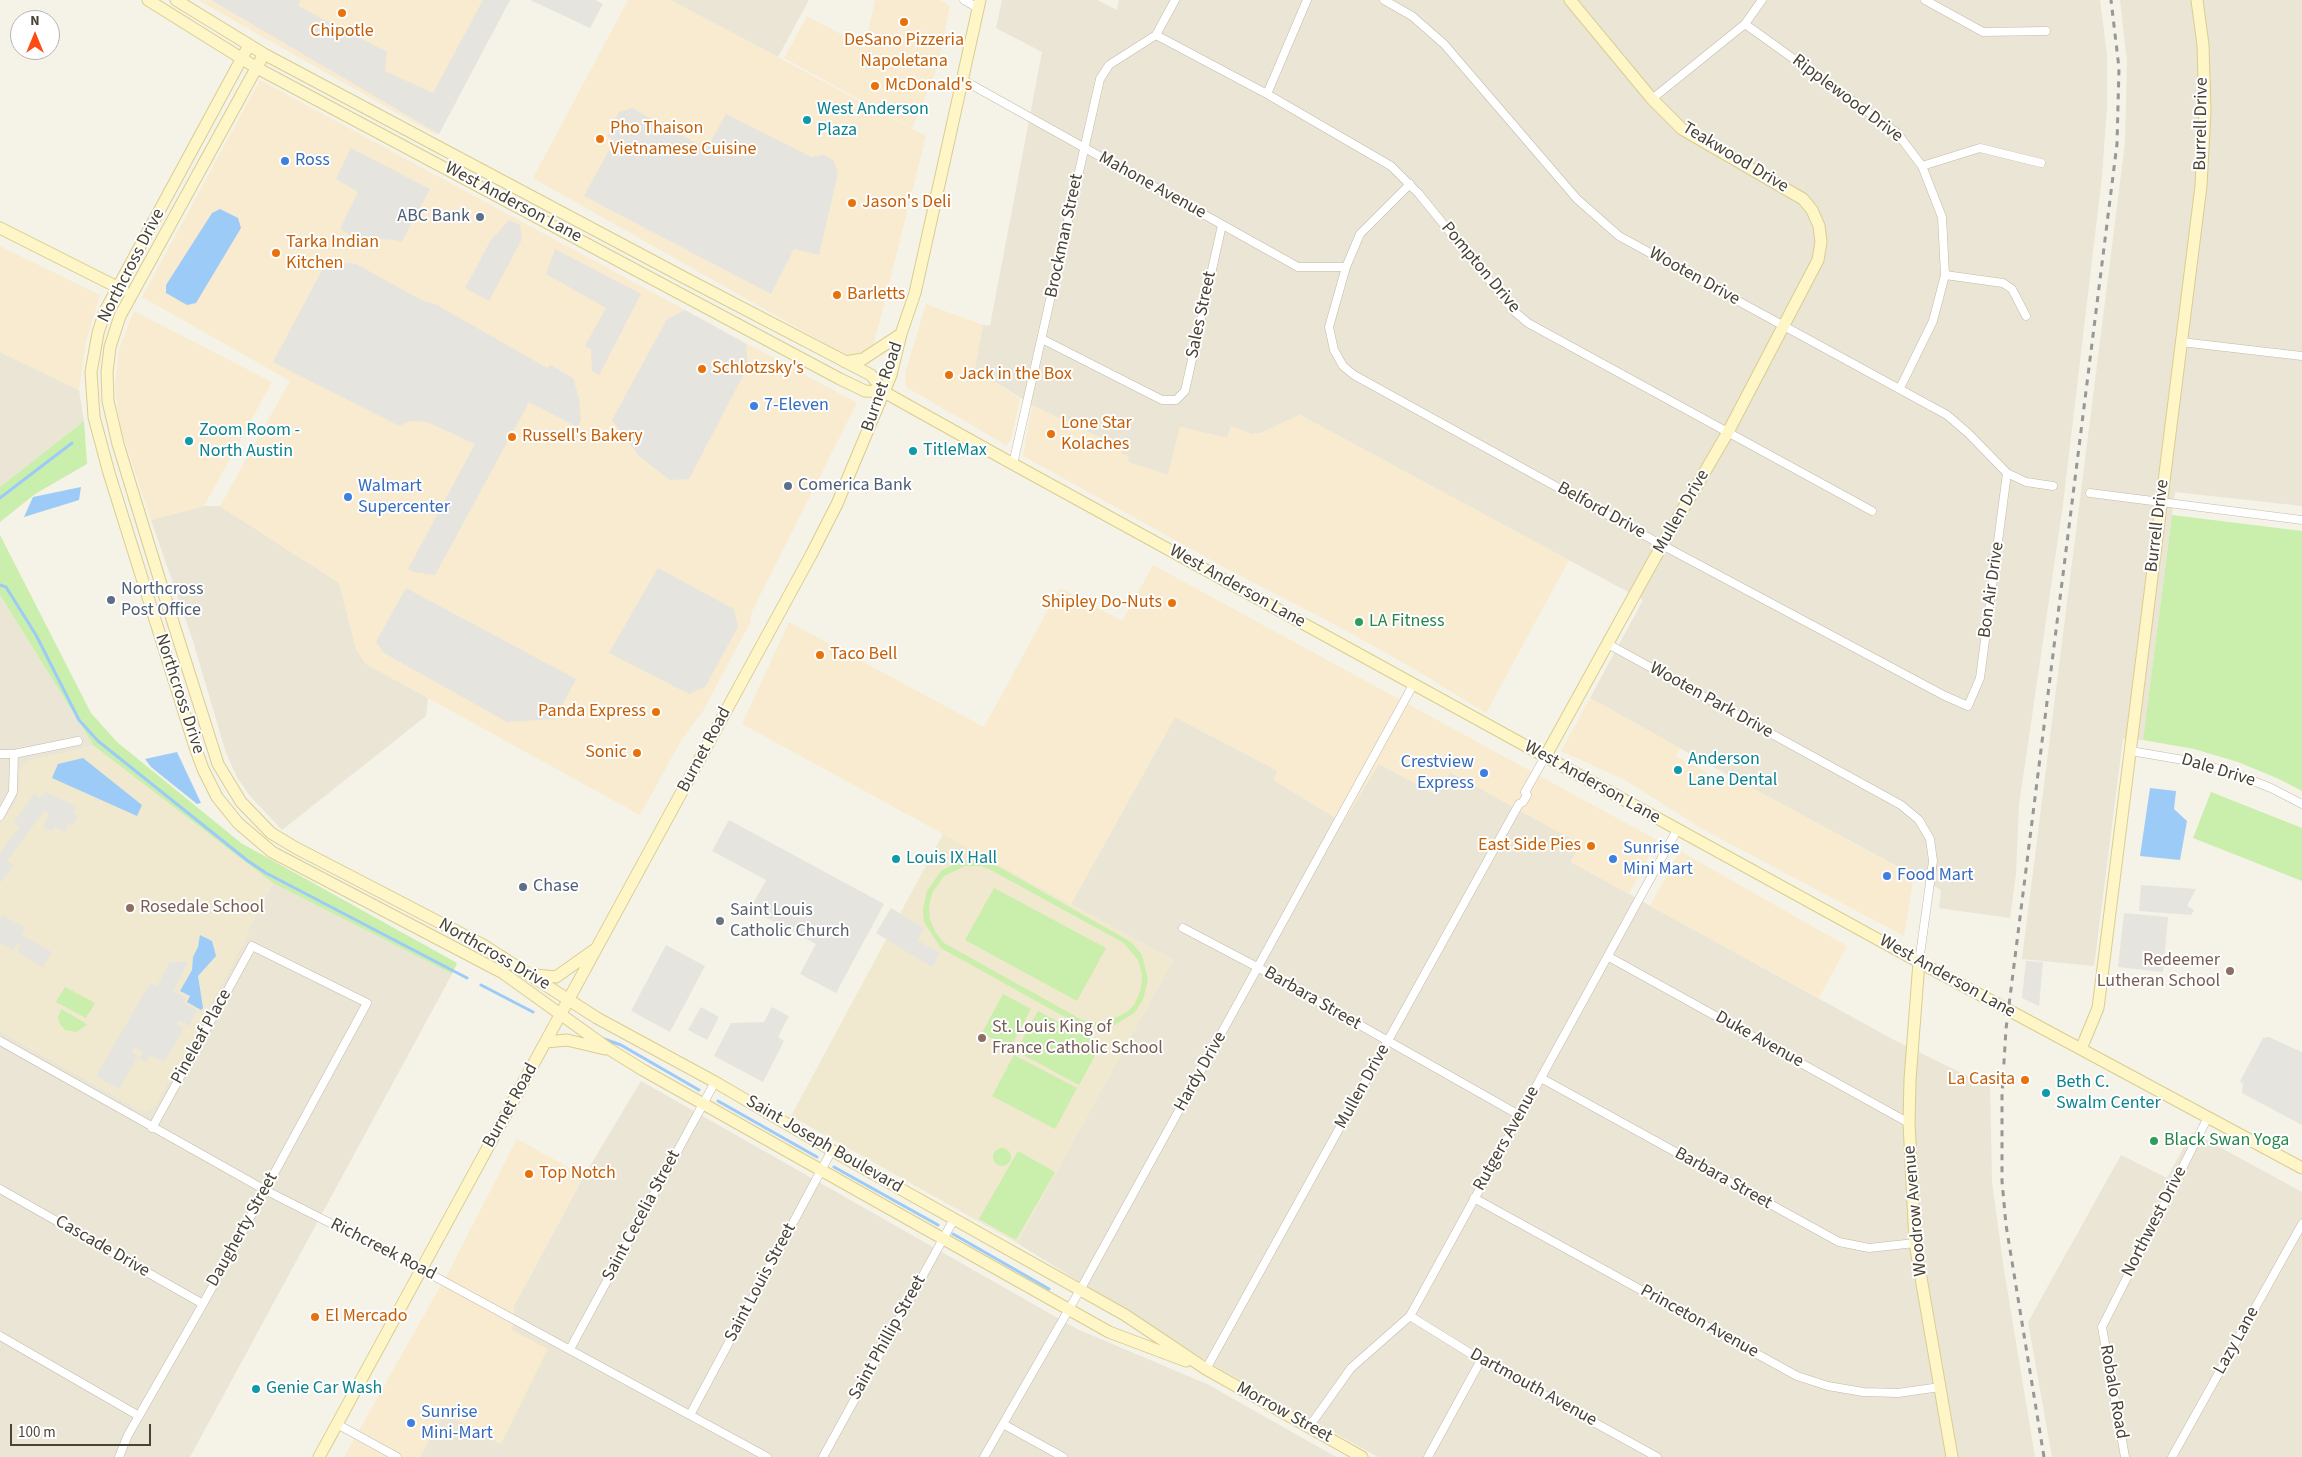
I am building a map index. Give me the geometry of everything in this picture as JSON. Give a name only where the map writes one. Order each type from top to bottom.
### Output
[{"type":"street","name":"West Anderson Lane","points":[[148,0],[257,68],[865,391],[884,392]]},
{"type":"street","name":"West Anderson Lane","points":[[176,0],[264,54],[871,375],[884,392],[1013,464],[1677,830],[2302,1168]]},
{"type":"street","points":[[964,0],[979,4]]},
{"type":"street","points":[[1156,35],[1175,0]]},
{"type":"street","points":[[1267,94],[1306,0]]},
{"type":"street","name":"Wooten Drive","points":[[1384,0],[1412,16],[1444,44],[1577,198],[1619,236],[1947,415],[1968,433],[2007,473],[2026,482],[2053,486]]},
{"type":"street","name":"Teakwood Drive","points":[[1572,0],[1652,100],[1682,129],[1803,200],[1812,210],[1819,226]]},
{"type":"street","points":[[1652,100],[1745,24],[1762,0]]},
{"type":"street","points":[[1924,0],[1983,32],[2046,31]]},
{"type":"street","name":"Burrell Drive","points":[[2081,1049],[2098,1008],[2202,177],[2203,55],[2197,0]]},
{"type":"street","name":"Burnet Road","points":[[319,1457],[812,555],[847,480],[884,392],[915,293],[979,4]]},
{"type":"street","name":"Ripplewood Drive","points":[[1745,24],[1897,133],[1922,166],[1942,217],[1945,275],[1933,321],[1900,388]]},
{"type":"street","name":"Pompton Drive","points":[[1156,35],[1267,94],[1391,166],[1410,184],[1515,312],[1528,324],[1872,511]]},
{"type":"street","name":"Brockman Street","points":[[1013,464],[1100,79],[1104,70],[1156,35]]},
{"type":"street","name":"Northcross Drive","points":[[249,45],[105,311],[98,333],[91,372],[94,418],[109,473],[173,677],[203,769],[217,797],[249,834],[272,852],[298,867],[504,973],[561,1014]]},
{"type":"street","name":"Northcross Drive","points":[[264,54],[131,295],[112,337],[107,372],[108,401],[125,467],[213,750],[230,786],[271,833],[296,848],[483,945],[569,999]]},
{"type":"street","name":"Mahone Avenue","points":[[963,80],[1298,267],[1346,266]]},
{"type":"street","points":[[344,114],[362,115],[404,138],[416,134]]},
{"type":"street","points":[[1922,166],[1980,148],[2041,163]]},
{"type":"street","points":[[464,178],[471,164]]},
{"type":"street","points":[[178,178],[193,184]]},
{"type":"street","points":[[1346,266],[1360,234],[1410,184]]},
{"type":"street","name":"Sales Street","points":[[1042,339],[1162,400],[1176,400],[1185,391],[1222,226]]},
{"type":"street","name":"Mullen Drive","points":[[1206,1369],[1518,804],[1523,802],[1527,795],[1525,792],[1544,757],[1662,545],[1728,432],[1785,326],[1818,260],[1821,242],[1819,226]]},
{"type":"street","points":[[0,228],[131,295]]},
{"type":"street","name":"Belford Drive","points":[[1346,266],[1329,327],[1334,350],[1343,366],[1354,375],[1662,545],[1945,696],[1968,706]]},
{"type":"street","points":[[662,283],[675,273]]},
{"type":"street","points":[[674,289],[675,273]]},
{"type":"street","points":[[1945,275],[2003,283],[2012,289],[2026,316]]},
{"type":"street","points":[[845,362],[863,359],[901,334]]},
{"type":"street","points":[[2181,342],[2302,356]]},
{"type":"street","points":[[109,473],[125,467]]},
{"type":"street","name":"Bon Air Drive","points":[[1968,706],[1980,678],[2007,473]]},
{"type":"street","points":[[2090,493],[2302,520]]},
{"type":"street","name":"Wooten Park Drive","points":[[1608,644],[1901,805],[1919,820],[1930,839],[1933,861],[1919,962]]},
{"type":"street","points":[[173,677],[188,672]]},
{"type":"street","name":"Hardy Drive","points":[[984,1457],[1259,968],[1413,685]]},
{"type":"street","points":[[0,754],[14,754],[78,740]]},
{"type":"street","name":"Dale Drive","points":[[2131,750],[2195,762],[2232,773],[2271,788],[2302,804]]},
{"type":"street","points":[[0,816],[13,792],[14,754]]},
{"type":"street","name":"Rutgers Avenue","points":[[1309,1426],[1352,1368],[1410,1316],[1677,830]]},
{"type":"street","points":[[296,848],[298,867]]},
{"type":"street","points":[[393,916],[401,902]]},
{"type":"street","name":"Barbara Street","points":[[1183,928],[1259,968],[1520,1115]]},
{"type":"street","name":"Daugherty Street","points":[[119,1457],[139,1416],[203,1304],[367,1003],[252,946]]},
{"type":"street","name":"Pineleaf Place","points":[[152,1128],[252,946]]},
{"type":"street","points":[[530,974],[556,976],[599,946]]},
{"type":"street","name":"Duke Avenue","points":[[1608,957],[1909,1123]]},
{"type":"street","name":"Woodrow Avenue","points":[[1919,962],[1912,1036],[1909,1123],[1915,1243],[1952,1457]]},
{"type":"street","name":"Saint Joseph Boulevard","points":[[569,999],[597,1018],[715,1082],[1079,1291]]},
{"type":"street","name":"Saint Joseph Boulevard","points":[[561,1014],[609,1049],[703,1104],[1068,1310]]},
{"type":"street","points":[[546,1042],[567,1040],[609,1049]]},
{"type":"street","name":"Richcreek Road","points":[[0,1041],[265,1190],[421,1269],[767,1457]]},
{"type":"street","name":"Barbara Street","points":[[1541,1078],[1839,1242],[1869,1248],[1915,1243]]},
{"type":"street","name":"Saint Cecelia Street","points":[[570,1350],[715,1082]]},
{"type":"street","name":"Northwest Drive","points":[[2102,1327],[2208,1117]]},
{"type":"street","name":"Saint Louis Street","points":[[690,1415],[832,1150]]},
{"type":"street","name":"Cascade Drive","points":[[0,1189],[203,1304]]},
{"type":"street","name":"Princeton Avenue","points":[[1474,1198],[1797,1376],[1828,1386],[1863,1392],[1898,1393],[1940,1387]]},
{"type":"street","name":"Saint Phillip Street","points":[[823,1457],[954,1219]]},
{"type":"street","name":"Lazy Lane","points":[[2172,1457],[2302,1224]]},
{"type":"street","name":"Morrow Street","points":[[1079,1291],[1125,1316],[1206,1369],[1362,1457]]},
{"type":"street","name":"Morrow Street","points":[[1068,1310],[1109,1332],[1206,1369]]},
{"type":"street","name":"Dartmouth Avenue","points":[[1410,1316],[1481,1360],[1657,1457]]},
{"type":"street","name":"Robalo Road","points":[[2102,1327],[2125,1457]]},
{"type":"street","points":[[0,1336],[139,1416]]},
{"type":"street","points":[[1428,1457],[1481,1360]]},
{"type":"street","points":[[337,1424],[397,1457]]},
{"type":"street","points":[[1003,1424],[1063,1457]]},
{"type":"shaded area","points":[[198,0],[510,0],[439,134],[434,134]]},
{"type":"shaded area","points":[[211,0],[301,0],[298,6],[387,52],[385,71],[433,93],[483,0],[510,0],[439,134]]},
{"type":"shaded area","points":[[530,0],[595,0],[603,4],[590,28]]},
{"type":"shaded area","name":"West Anderson Plaza","points":[[628,0],[670,0],[926,136],[873,348],[849,357],[533,178]]},
{"type":"shaded area","points":[[670,0],[809,0],[778,57]]},
{"type":"shaded area","points":[[875,0],[940,0],[950,6],[937,69],[912,128],[784,58],[807,16],[865,47]]},
{"type":"shaded area","points":[[1002,0],[1097,0],[1117,10],[1119,0],[2100,0],[2107,55],[2107,108],[2102,176],[2063,504],[2019,805],[2016,874],[2010,918],[1939,908],[1941,890],[1590,698],[1643,600],[1300,415],[1261,433],[1252,434],[1231,426],[1227,438],[1180,427],[1168,475],[1127,462],[1121,453],[1122,448],[1032,405],[974,369],[983,325],[990,326],[1042,52],[996,28]]},
{"type":"shaded area","points":[[2120,0],[2302,0],[2302,506],[2175,492],[2143,740],[2123,739],[2094,966],[2022,959],[2125,143],[2127,61]]},
{"type":"shaded area","points":[[260,80],[857,403],[752,611],[750,623],[703,711],[682,739],[640,815],[366,664],[356,649],[339,583],[220,506],[290,381],[142,297]]},
{"type":"shaded area","points":[[632,108],[707,149],[726,114],[811,157],[824,155],[834,161],[838,173],[819,255],[794,249],[771,294],[584,196],[614,141],[607,136],[619,112]]},
{"type":"shaded area","points":[[351,148],[430,189],[401,243],[395,240],[353,237],[340,229],[358,192],[336,179]]},
{"type":"shaded area","points":[[509,220],[520,225],[522,239],[489,301],[465,288],[491,240]]},
{"type":"shaded area","points":[[0,246],[100,295],[86,342],[79,390],[0,352]]},
{"type":"shaded area","points":[[555,249],[641,294],[599,375],[592,371],[591,349],[585,346],[606,308],[546,274]]},
{"type":"shaded area","points":[[327,261],[356,264],[423,301],[435,304],[547,368],[550,365],[573,378],[579,398],[581,420],[577,427],[529,402],[435,575],[413,572],[408,569],[475,444],[427,422],[410,421],[399,426],[273,362]]},
{"type":"shaded area","points":[[926,304],[983,325],[975,369],[1020,399],[1011,440],[1006,445],[906,387],[905,373]]},
{"type":"shaded area","points":[[685,310],[746,344],[748,366],[689,479],[670,480],[640,457],[612,420],[667,319]]},
{"type":"shaded area","points":[[134,311],[272,382],[204,506],[151,520],[120,427],[115,387],[119,349]]},
{"type":"shaded area","points":[[0,352],[79,390],[84,421],[0,487]]},
{"type":"shaded area","points":[[1032,405],[1122,448],[1121,453],[1129,456],[1128,462],[1168,475],[1180,427],[1227,438],[1231,426],[1252,434],[1261,433],[1300,415],[1569,560],[1486,713],[1411,667],[1334,624],[1231,571],[1023,456]]},
{"type":"shaded area","points":[[204,506],[220,506],[339,583],[356,649],[366,664],[428,698],[426,716],[282,830],[250,796],[238,779],[226,753],[192,638],[151,520]]},
{"type":"shaded area","points":[[1153,565],[1657,840],[1629,894],[1571,862],[1580,844],[1450,772],[1437,795],[1379,764],[1343,823],[1273,780],[1278,771],[1175,717],[1071,904],[742,724],[789,622],[984,727],[1060,588],[1122,621]]},
{"type":"shaded area","points":[[658,568],[734,609],[738,627],[705,687],[689,694],[609,653]]},
{"type":"shaded area","points":[[406,588],[576,679],[555,719],[507,722],[384,653],[376,642]]},
{"type":"shaded area","points":[[0,595],[94,746],[29,761],[20,772],[20,787],[17,801],[0,825]]},
{"type":"shaded area","points":[[1590,698],[1680,748],[1676,756],[1727,783],[1730,776],[1914,876],[1904,936],[1704,830],[1625,780],[1561,751]]},
{"type":"shaded area","points":[[1175,717],[1278,771],[1273,780],[1379,764],[1437,795],[1450,772],[1581,844],[1571,862],[1894,1040],[1990,1087],[1992,1182],[2004,1270],[2035,1457],[1378,1457],[1217,1367],[1017,1243],[1173,960],[1071,904]]},
{"type":"shaded area","name":"Rosedale School","points":[[94,746],[273,883],[246,932],[249,934],[156,1106],[147,1111],[140,1110],[0,1031],[0,825],[17,801],[21,765],[29,761]]},
{"type":"shaded area","points":[[46,792],[76,806],[73,813],[78,816],[74,824],[69,823],[65,832],[54,827],[52,831],[43,827],[49,814],[44,811],[7,861],[13,866],[0,883],[0,852],[20,827],[14,822],[34,794],[40,798]]},
{"type":"shaded area","points":[[729,820],[884,904],[836,993],[800,974],[816,944],[750,909],[766,880],[712,851]]},
{"type":"shaded area","name":"St. Louis King of France Catholic School","points":[[943,834],[1173,960],[1017,1243],[791,1116]]},
{"type":"shaded area","points":[[1680,851],[1847,946],[1819,998],[1650,906]]},
{"type":"shaded area","points":[[273,883],[452,974],[190,1457],[0,1457],[0,1031],[140,1110],[248,934],[246,933]]},
{"type":"shaded area","points":[[2141,885],[2196,889],[2187,906],[2194,910],[2191,915],[2139,911]]},
{"type":"shaded area","points":[[891,908],[924,928],[917,940],[940,953],[932,967],[876,933]]},
{"type":"shaded area","points":[[2124,913],[2168,917],[2163,972],[2118,967]]},
{"type":"shaded area","points":[[3,915],[25,928],[22,935],[52,952],[43,967],[17,952],[21,945],[17,944],[13,950],[0,943],[0,920]]},
{"type":"shaded area","points":[[666,945],[705,966],[670,1032],[631,1011]]},
{"type":"shaded area","points":[[2026,961],[2043,962],[2039,1006],[2022,998]]},
{"type":"shaded area","points":[[170,962],[188,962],[173,991],[186,998],[184,1003],[197,1010],[189,1026],[179,1020],[177,1024],[184,1028],[165,1061],[150,1056],[146,1062],[139,1058],[143,1052],[134,1047],[132,1052],[138,1056],[119,1089],[96,1076],[150,983],[157,986]]},
{"type":"shaded area","points":[[701,1007],[719,1017],[707,1040],[688,1030]]},
{"type":"shaded area","points":[[772,1007],[789,1016],[778,1037],[784,1041],[763,1082],[714,1056],[731,1023],[764,1022]]},
{"type":"shaded area","points":[[2269,1037],[2302,1052],[2302,1125],[2242,1093],[2243,1084],[2240,1081],[2263,1038]]},
{"type":"shaded area","points":[[641,1081],[1077,1329],[1209,1385],[1336,1457],[420,1457],[444,1413],[501,1443],[514,1306],[584,1176]]},
{"type":"shaded area","points":[[2192,1132],[2302,1192],[2302,1457],[2052,1457],[2028,1322],[2121,1155],[2167,1178]]},
{"type":"shaded area","points":[[517,1139],[584,1176],[514,1306],[512,1330],[548,1349],[501,1444],[444,1413],[420,1457],[344,1457],[449,1271]]},
{"type":"green space","points":[[84,421],[87,464],[35,494],[0,522],[0,487]]},
{"type":"green space","points":[[2172,515],[2302,531],[2302,791],[2238,762],[2194,749],[2143,740]]},
{"type":"green space","points":[[0,535],[91,713],[117,742],[241,843],[457,963],[452,974],[273,883],[94,746],[0,595]]},
{"type":"green space","points":[[2211,792],[2302,828],[2302,881],[2193,838]]},
{"type":"green space","points":[[971,860],[985,861],[999,867],[1131,942],[1142,955],[1148,979],[1143,1000],[1134,1013],[1113,1026],[1098,1028],[1081,1026],[941,948],[924,922],[923,909],[927,891],[941,871],[956,863]],"holes":[[[965,866],[981,866],[1124,943],[1138,960],[1142,974],[1141,989],[1134,1005],[1127,1012],[1109,1021],[1102,1023],[1082,1020],[944,943],[936,933],[930,920],[929,907],[932,893],[944,876]]]},
{"type":"green space","points":[[994,888],[1106,948],[1077,1001],[965,940]]},
{"type":"green space","points":[[65,987],[95,1003],[86,1018],[56,1002]]},
{"type":"green space","points":[[1003,994],[1031,1009],[1010,1048],[982,1033]]},
{"type":"green space","points":[[61,1009],[87,1024],[76,1032],[65,1030],[58,1018]]},
{"type":"green space","points":[[1038,1011],[1101,1044],[1079,1085],[1016,1051]]},
{"type":"green space","points":[[1014,1055],[1077,1088],[1055,1129],[992,1096]]},
{"type":"green space","points":[[1002,1148],[1010,1153],[1011,1157],[1006,1165],[1002,1166],[994,1161],[993,1157],[998,1149]]},
{"type":"green space","points":[[1018,1151],[1055,1172],[1016,1240],[979,1219]]},
{"type":"water","points":[[220,209],[238,218],[241,228],[196,303],[187,305],[166,293],[166,285],[212,213]]},
{"type":"water","points":[[81,487],[79,500],[24,517],[33,497]]},
{"type":"water","points":[[177,752],[201,803],[197,804],[151,767],[145,759]]},
{"type":"water","points":[[83,758],[142,805],[137,816],[52,778],[58,764]]},
{"type":"water","points":[[2150,788],[2176,791],[2174,809],[2187,821],[2180,860],[2140,856]]},
{"type":"water","points":[[200,935],[212,941],[216,956],[198,976],[203,1008],[201,1010],[187,1002],[190,996],[180,991],[192,970],[193,957],[198,947]]},
{"type":"waterway","points":[[0,498],[72,443]]},
{"type":"waterway","points":[[0,585],[6,587],[36,635],[79,720],[98,741],[248,861],[266,873],[467,978]]},
{"type":"waterway","points":[[481,985],[533,1012]]},
{"type":"waterway","points":[[601,1038],[621,1045],[699,1090]]},
{"type":"waterway","points":[[718,1101],[817,1157]]},
{"type":"waterway","points":[[834,1167],[938,1225]]},
{"type":"waterway","points":[[953,1234],[1049,1289]]},
{"type":"railway","points":[[2044,1457],[2006,1225],[2002,1181],[2002,1095],[2006,1029],[2117,144],[2119,68],[2111,0]]},
{"type":"place","name":"Chipotle","points":[[342,13]]},
{"type":"place","name":"DeSano Pizzeria Napoletana","points":[[904,22]]},
{"type":"place","name":"McDonald's","points":[[875,86]]},
{"type":"place","name":"West Anderson Plaza","points":[[807,120]]},
{"type":"place","name":"Pho Thaison Vietnamese Cuisine","points":[[600,139]]},
{"type":"place","name":"Ross","points":[[285,161]]},
{"type":"place","name":"Jason's Deli","points":[[852,203]]},
{"type":"place","name":"ABC Bank","points":[[480,217]]},
{"type":"place","name":"Tarka Indian Kitchen","points":[[276,253]]},
{"type":"place","name":"Barletts","points":[[837,295]]},
{"type":"place","name":"Schlotzsky's","points":[[702,369]]},
{"type":"place","name":"Jack in the Box","points":[[949,375]]},
{"type":"place","name":"7-Eleven","points":[[754,406]]},
{"type":"place","name":"Lone Star Kolaches","points":[[1051,434]]},
{"type":"place","name":"Russell's Bakery","points":[[512,437]]},
{"type":"place","name":"Zoom Room - North Austin","points":[[189,441]]},
{"type":"place","name":"TitleMax","points":[[913,451]]},
{"type":"place","name":"Comerica Bank","points":[[788,486]]},
{"type":"place","name":"Walmart Supercenter","points":[[348,497]]},
{"type":"place","name":"Northcross Post Office","points":[[111,600]]},
{"type":"place","name":"Shipley Do-Nuts","points":[[1172,603]]},
{"type":"place","name":"LA Fitness","points":[[1359,622]]},
{"type":"place","name":"Taco Bell","points":[[820,655]]},
{"type":"place","name":"Panda Express","points":[[656,712]]},
{"type":"place","name":"Sonic","points":[[637,753]]},
{"type":"place","name":"Anderson Lane Dental","points":[[1678,770]]},
{"type":"place","name":"Crestview Express","points":[[1484,773]]},
{"type":"place","name":"East Side Pies","points":[[1591,846]]},
{"type":"place","name":"Louis IX Hall","points":[[896,859]]},
{"type":"place","name":"Sunrise Mini Mart","points":[[1613,859]]},
{"type":"place","name":"Food Mart","points":[[1887,876]]},
{"type":"place","name":"Chase","points":[[523,887]]},
{"type":"place","name":"Rosedale School","points":[[130,908]]},
{"type":"place","name":"Saint Louis Catholic Church","points":[[720,921]]},
{"type":"place","name":"Redeemer Lutheran School","points":[[2230,971]]},
{"type":"place","name":"St. Louis King of France Catholic School","points":[[982,1038]]},
{"type":"place","name":"La Casita","points":[[2025,1080]]},
{"type":"place","name":"Beth C. Swalm Center","points":[[2046,1093]]},
{"type":"place","name":"Black Swan Yoga","points":[[2154,1141]]},
{"type":"place","name":"Top Notch","points":[[529,1174]]},
{"type":"place","name":"El Mercado","points":[[315,1317]]},
{"type":"place","name":"Genie Car Wash","points":[[256,1389]]},
{"type":"place","name":"Sunrise Mini-Mart","points":[[411,1423]]}]
